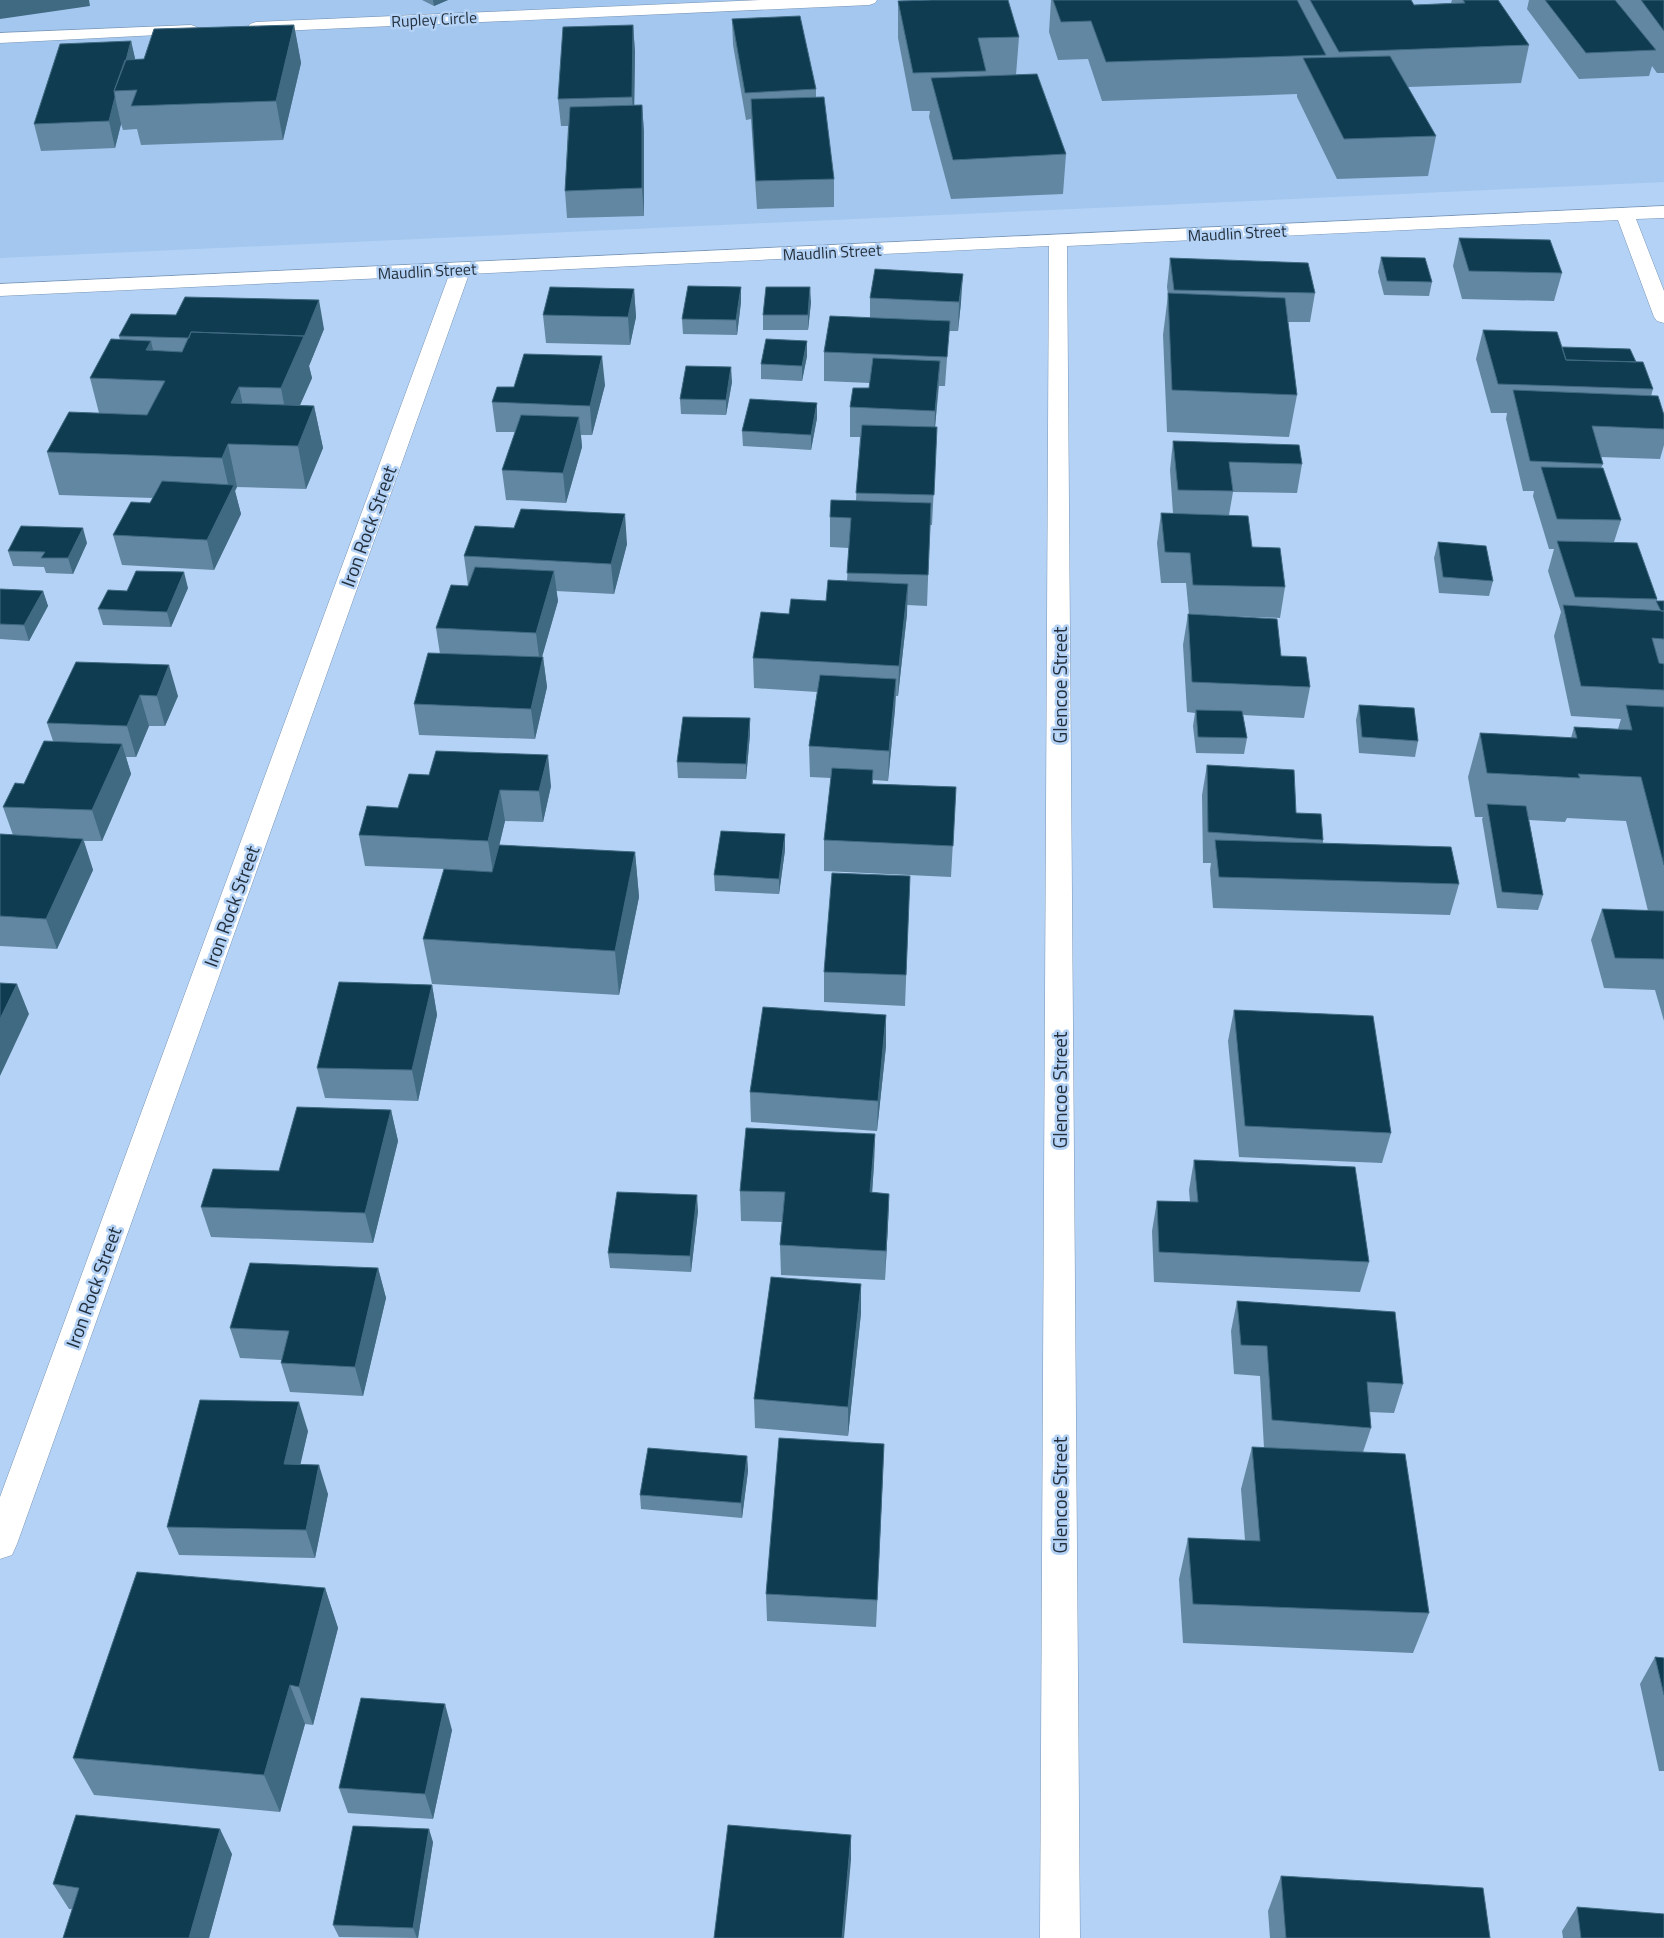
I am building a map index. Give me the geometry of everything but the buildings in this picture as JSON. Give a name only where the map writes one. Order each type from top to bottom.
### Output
[{"type":"street","points":[[501,16],[541,0]]},
{"type":"street","name":"Rupley Circle","points":[[236,28],[869,0]]},
{"type":"street","points":[[0,38],[206,29]]},
{"type":"street","name":"Maudlin Street","points":[[0,290],[1664,212]]},
{"type":"street","points":[[1625,214],[1664,317]]},
{"type":"street","name":"Glencoe Street","points":[[1058,241],[1060,1938]]},
{"type":"street","name":"Iron Rock Street","points":[[0,1544],[461,269]]},
{"type":"shaded area","points":[[0,0],[1664,0],[1664,182],[0,258]]}]
